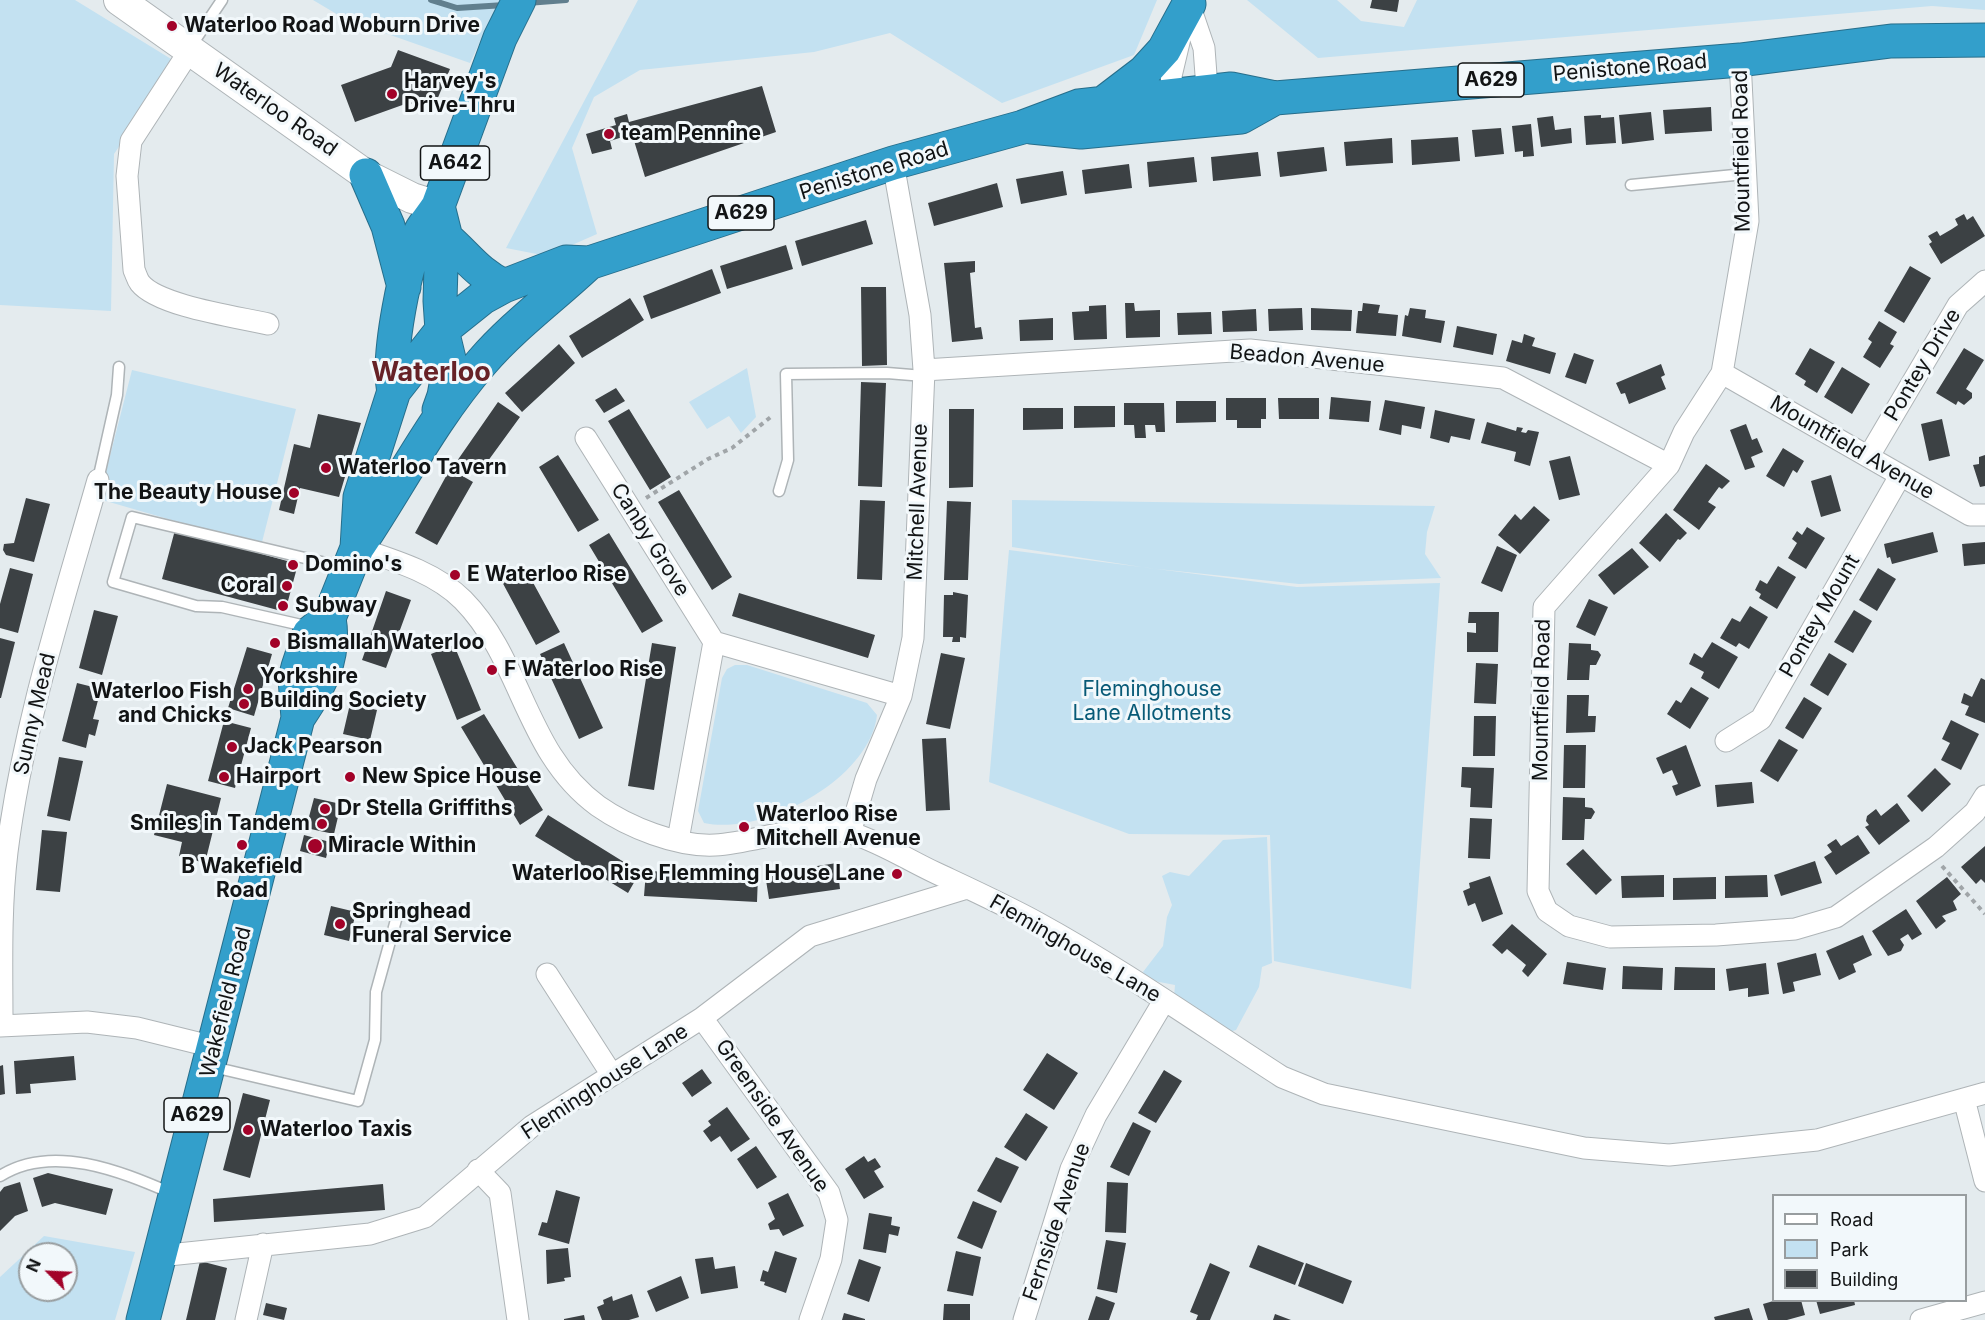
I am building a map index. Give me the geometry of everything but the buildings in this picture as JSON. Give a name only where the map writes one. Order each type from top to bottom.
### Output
[{"type":"highway","name":"Wakefield Road","points":[[143,1320],[298,718],[295,679],[309,634],[326,626],[353,558],[360,497],[389,403],[394,330],[405,289],[422,230],[438,206],[500,38],[519,0]]},
{"type":"highway","points":[[1104,102],[1144,72],[1164,50],[1189,2]]},
{"type":"highway","name":"Penistone Road","points":[[389,403],[442,330],[482,298],[504,286],[566,262],[589,262],[892,163],[1023,127],[1079,106],[1104,102],[1175,108],[1208,106],[1241,117],[1275,98],[1740,60],[1891,41],[1985,40]]},
{"type":"highway","name":"Penistone Road","points":[[1023,127],[1081,132],[1175,108]]},
{"type":"highway","points":[[366,175],[388,226],[405,289]]},
{"type":"highway","name":"A642","points":[[432,428],[444,396],[450,363],[442,330],[441,266],[446,238],[438,206]]},
{"type":"highway","name":"A642","points":[[446,238],[466,261],[504,286]]},
{"type":"highway","name":"Penistone Road","points":[[353,558],[432,428],[482,362],[589,262]]},
{"type":"highway","name":"A629","points":[[389,403],[426,397],[436,391],[468,348],[504,317],[564,286]]},
{"type":"street","name":"Waterloo Road","points":[[119,0],[366,175],[402,193],[438,206]]},
{"type":"street","points":[[1189,2],[1204,48],[1208,106]]},
{"type":"street","points":[[1175,108],[1171,76],[1189,2]]},
{"type":"street","points":[[189,50],[131,141],[127,176],[134,270],[139,282],[152,293],[180,304],[268,324]]},
{"type":"street","name":"Mountfield Road","points":[[1740,60],[1748,221],[1722,373],[1684,432],[1669,465],[1544,608],[1538,891],[1547,911],[1569,926],[1610,937],[1716,935],[1795,929],[1836,917],[1929,852],[1975,812],[1985,796]]},
{"type":"street","name":"Mitchell Avenue","points":[[850,833],[866,779],[901,696],[913,638],[924,373],[919,305],[892,163]]},
{"type":"street","name":"Pontey Drive","points":[[1869,456],[1958,305],[1985,281]]},
{"type":"street","name":"Beadon Avenue","points":[[924,373],[1251,350],[1503,378],[1669,465]]},
{"type":"street","name":"Mountfield Avenue","points":[[1722,373],[1970,515],[1985,515]]},
{"type":"street","name":"Canby Grove","points":[[586,438],[714,642]]},
{"type":"street","name":"Pontey Mount","points":[[1726,741],[1761,719],[1900,476]]},
{"type":"street","name":"Sunny Mead","points":[[1,1026],[2,930],[9,841],[32,712],[98,480]]},
{"type":"street","points":[[353,558],[405,564],[443,585],[463,600],[493,640],[542,743],[567,778],[597,805],[626,824],[652,835],[713,845],[789,831],[821,830],[850,833],[885,845],[915,864],[967,888]]},
{"type":"street","points":[[678,840],[714,642],[901,696]]},
{"type":"street","name":"Fleminghouse Lane","points":[[159,1256],[370,1234],[425,1217],[532,1125],[702,1018],[810,936],[967,888],[1037,923],[1282,1077],[1324,1094],[1584,1148],[1669,1155],[1817,1140],[1985,1093]]},
{"type":"street","points":[[547,975],[612,1075]]},
{"type":"street","name":"Fernside Avenue","points":[[1024,1320],[1071,1169],[1095,1115],[1164,1001]]},
{"type":"street","name":"Greenside Avenue","points":[[702,1018],[829,1193],[837,1220],[831,1259],[810,1320]]},
{"type":"street","points":[[1,1026],[87,1022],[137,1028],[212,1056]]},
{"type":"street","points":[[1964,1099],[1985,1181]]},
{"type":"street","points":[[478,1170],[500,1193],[518,1320]]},
{"type":"street","points":[[246,1320],[263,1244]]},
{"type":"street","points":[[1921,1320],[1985,1302]]},
{"type":"lane","points":[[189,50],[222,0]]},
{"type":"lane","points":[[1631,185],[1745,174]]},
{"type":"lane","points":[[98,480],[117,395],[119,367]]},
{"type":"lane","points":[[780,491],[788,460],[786,374],[924,373]]},
{"type":"lane","points":[[326,626],[222,607],[196,606],[113,582],[132,517],[353,558]]},
{"type":"lane","points":[[212,1056],[358,1101],[375,1040],[376,992],[399,909]]},
{"type":"lane","points":[[0,1176],[14,1167],[47,1161],[88,1164],[176,1195]]},
{"type":"path","points":[[630,508],[708,459],[720,456],[773,415],[787,412]]},
{"type":"path","points":[[1929,852],[1985,914]]},
{"type":"green space","points":[[0,0],[75,0],[176,62],[114,154],[111,311],[0,305]]},
{"type":"green space","points":[[313,0],[500,0],[470,63],[345,19]]},
{"type":"green space","points":[[638,0],[1157,0],[1134,55],[1002,103],[890,33],[814,52],[640,70],[594,97],[572,148],[597,234],[547,256],[506,248]]},
{"type":"green space","points":[[1247,0],[1337,0],[1361,21],[1404,27],[1417,0],[1985,0],[1985,10],[1932,6],[1318,58]]},
{"type":"green space","points":[[747,368],[756,417],[741,433],[729,416],[707,429],[689,402]]},
{"type":"green space","points":[[132,370],[296,409],[261,546],[99,499]]},
{"type":"green space","points":[[1012,500],[1435,506],[1427,532],[1425,554],[1441,578],[1299,584],[1148,568],[1012,547]]},
{"type":"green space","name":"Fleminghouse Lane Allotments","points":[[1009,550],[1297,587],[1440,583],[1411,989],[1274,961],[1270,835],[1129,834],[989,782]]},
{"type":"green space","points":[[735,665],[747,665],[867,703],[877,715],[870,739],[855,761],[835,781],[810,798],[755,821],[728,825],[704,823],[698,811],[722,678],[727,669]]},
{"type":"green space","points":[[1267,837],[1272,963],[1262,967],[1259,987],[1236,1030],[1222,1034],[1174,997],[1175,985],[1149,980],[1143,972],[1163,946],[1167,917],[1172,905],[1162,876],[1170,872],[1189,876],[1223,840]]},
{"type":"green space","points":[[44,1236],[135,1252],[115,1320],[0,1320],[0,1277],[18,1260],[18,1302],[78,1302],[78,1242],[38,1242]]},
{"type":"waterway","points":[[431,0],[457,8],[505,5]]},
{"type":"waterway","points":[[527,3],[566,0]]},
{"type":"place","name":"Waterloo Road Woburn Drive","points":[[172,26]]},
{"type":"place","name":"Harvey's Drive-Thru","points":[[392,94]]},
{"type":"place","name":"team Pennine","points":[[609,134]]},
{"type":"place","name":"Waterloo Tavern","points":[[326,468]]},
{"type":"place","name":"The Beauty House","points":[[294,493]]},
{"type":"place","name":"Domino's","points":[[293,565]]},
{"type":"place","name":"E Waterloo Rise","points":[[455,575]]},
{"type":"place","name":"Coral","points":[[287,586]]},
{"type":"place","name":"Subway","points":[[283,606]]},
{"type":"place","name":"Bismallah Waterloo","points":[[275,643]]},
{"type":"place","name":"F Waterloo Rise","points":[[492,670]]},
{"type":"place","name":"Yorkshire Building Society","points":[[248,689]]},
{"type":"place","name":"Waterloo Fish and Chicks","points":[[244,704]]},
{"type":"place","name":"Jack Pearson","points":[[232,747]]},
{"type":"place","name":"Hairport","points":[[224,777]]},
{"type":"place","name":"New Spice House","points":[[350,777]]},
{"type":"place","name":"Dr Stella Griffiths","points":[[325,809]]},
{"type":"place","name":"Smiles in Tandem","points":[[322,824]]},
{"type":"place","name":"Waterloo Rise Mitchell Avenue","points":[[744,827]]},
{"type":"place","name":"B Wakefield Road","points":[[242,845]]},
{"type":"place","name":"Miracle Within","points":[[315,846]]},
{"type":"place","name":"Waterloo Rise Flemming House Lane","points":[[897,874]]},
{"type":"place","name":"Springhead Funeral Service","points":[[340,924]]},
{"type":"place","name":"Waterloo Taxis","points":[[248,1130]]},
{"type":"district","name":"Waterloo","points":[[431,373]]}]
